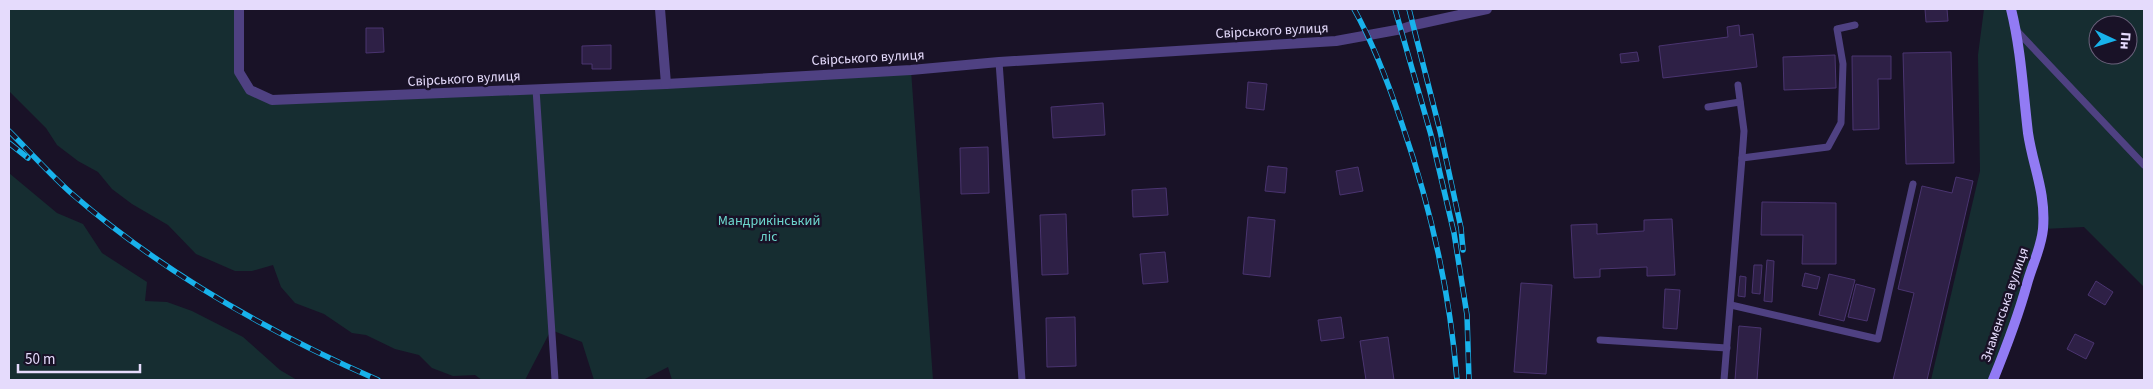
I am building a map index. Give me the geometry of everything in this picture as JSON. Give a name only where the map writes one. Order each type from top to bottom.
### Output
[{"type":"main road","name":"Знаменська вулиця","points":[[1993,380],[2024,302],[2027,283],[2039,252],[2043,229],[2043,191],[2029,135],[2017,31],[2012,9]]},
{"type":"street","name":"Свірського вулиця","points":[[239,9],[239,72],[250,90],[272,100],[461,94],[666,84],[911,70],[999,62],[1336,41],[1402,29],[1473,10],[1487,9]]},
{"type":"street","points":[[660,9],[666,84]]},
{"type":"lane","points":[[1742,158],[1828,146],[1841,123],[1843,64],[1837,29],[1855,25]]},
{"type":"lane","points":[[2017,31],[2144,165]]},
{"type":"lane","points":[[999,62],[1022,380]]},
{"type":"lane","points":[[1724,380],[1744,131],[1738,85]]},
{"type":"lane","points":[[536,89],[555,380]]},
{"type":"lane","points":[[1708,107],[1740,102]]},
{"type":"lane","points":[[1730,305],[1878,339],[1913,184]]},
{"type":"lane","points":[[1600,340],[1727,348]]},
{"type":"green space","name":"Мандрикінський ліс","points":[[9,9],[239,9],[239,72],[250,90],[272,100],[911,70],[933,380],[672,380],[668,367],[643,380],[594,380],[582,342],[551,330],[525,380],[482,380],[475,375],[453,376],[432,368],[419,355],[395,349],[366,335],[352,333],[324,314],[295,303],[281,287],[273,265],[252,271],[235,271],[196,254],[168,225],[132,204],[112,189],[98,172],[78,161],[57,145],[46,128],[9,91]]},
{"type":"green space","points":[[1984,9],[2144,9],[2144,287],[2084,227],[2043,229],[1993,380],[1931,380],[1980,171],[1978,55]]},
{"type":"green space","points":[[9,173],[57,213],[83,224],[102,253],[147,282],[145,301],[167,302],[192,311],[243,337],[280,370],[297,380],[9,380]]},
{"type":"building","points":[[1925,9],[1947,9],[1948,21],[1926,22]]},
{"type":"building","points":[[1739,25],[1740,36],[1753,34],[1757,67],[1663,78],[1659,46],[1728,37],[1727,27]]},
{"type":"building","points":[[366,28],[383,28],[384,52],[366,53]]},
{"type":"building","points":[[611,45],[611,69],[592,69],[592,64],[582,64],[582,46]]},
{"type":"building","points":[[1637,52],[1639,61],[1621,63],[1620,54]]},
{"type":"building","points":[[1951,52],[1954,163],[1906,164],[1903,53]]},
{"type":"building","points":[[1835,55],[1836,88],[1784,90],[1783,57]]},
{"type":"building","points":[[1852,56],[1891,56],[1891,79],[1878,79],[1879,129],[1853,130]]},
{"type":"building","points":[[1248,82],[1267,84],[1264,110],[1246,108]]},
{"type":"building","points":[[1103,103],[1105,135],[1053,138],[1051,107]]},
{"type":"building","points":[[988,147],[989,193],[961,194],[960,148]]},
{"type":"building","points":[[1268,166],[1287,168],[1285,193],[1265,191]]},
{"type":"building","points":[[1358,167],[1363,191],[1340,195],[1336,171]]},
{"type":"building","points":[[1956,177],[1973,181],[1927,380],[1893,380],[1914,293],[1898,289],[1922,186],[1952,193]]},
{"type":"building","points":[[1166,188],[1168,215],[1133,217],[1132,190]]},
{"type":"building","points":[[1762,202],[1836,203],[1836,264],[1802,264],[1803,235],[1761,235]]},
{"type":"building","points":[[1066,214],[1068,274],[1042,275],[1040,215]]},
{"type":"building","points":[[1248,217],[1275,220],[1270,277],[1243,274]]},
{"type":"building","points":[[1672,219],[1675,275],[1647,276],[1647,267],[1600,269],[1600,277],[1574,278],[1571,225],[1597,224],[1597,234],[1644,231],[1644,220]]},
{"type":"building","points":[[1165,252],[1168,282],[1143,284],[1140,254]]},
{"type":"building","points":[[1767,260],[1774,261],[1772,302],[1764,301]]},
{"type":"building","points":[[1754,265],[1762,265],[1760,294],[1752,293]]},
{"type":"building","points":[[1805,273],[1820,277],[1817,289],[1802,286]]},
{"type":"building","points":[[1829,274],[1855,280],[1844,321],[1819,315]]},
{"type":"building","points":[[1740,276],[1746,277],[1745,297],[1738,296]]},
{"type":"building","points":[[2096,281],[2113,292],[2105,305],[2088,295]]},
{"type":"building","points":[[1521,283],[1552,285],[1546,374],[1514,372]]},
{"type":"building","points":[[1856,284],[1875,289],[1867,321],[1848,317]]},
{"type":"building","points":[[1665,289],[1680,290],[1677,329],[1663,328]]},
{"type":"building","points":[[1075,317],[1076,366],[1047,367],[1046,318]]},
{"type":"building","points":[[1341,317],[1344,338],[1321,341],[1318,320]]},
{"type":"building","points":[[1739,326],[1761,328],[1757,380],[1735,380]]},
{"type":"building","points":[[2075,334],[2094,343],[2086,359],[2067,349]]},
{"type":"building","points":[[1388,337],[1394,380],[1366,380],[1360,341]]},
{"type":"railway","points":[[1354,9],[1375,51],[1402,124],[1422,187],[1438,251],[1450,315],[1457,380]]},
{"type":"railway","points":[[1395,9],[1431,135],[1454,233],[1467,315],[1469,380]]},
{"type":"railway","points":[[1409,9],[1440,131],[1461,228],[1463,250]]},
{"type":"railway","points":[[9,131],[71,193],[106,222],[179,274],[217,298],[296,342],[378,380]]},
{"type":"railway","points":[[9,143],[28,158]]}]
